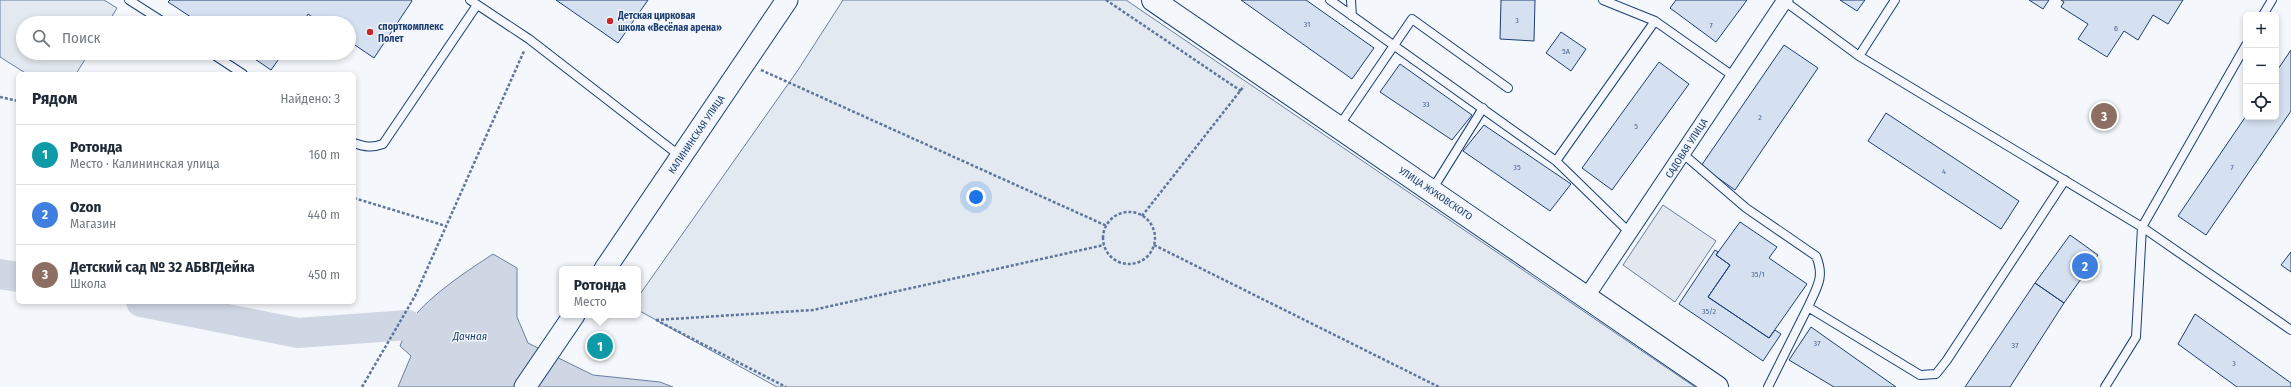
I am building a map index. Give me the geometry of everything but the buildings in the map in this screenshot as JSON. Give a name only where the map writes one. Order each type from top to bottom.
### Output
[{"type":"main road","name":"УЛИЦА ЖУКОВСКОГО","points":[[1154,0],[1587,296],[1717,387]]},
{"type":"street","name":"КАЛИНИНСКАЯ УЛИЦА","points":[[607,266],[787,0]]},
{"type":"street","name":"САДОВАЯ УЛИЦА","points":[[1587,296],[1784,0]]},
{"type":"street","points":[[525,387],[572,318]]},
{"type":"lane","points":[[129,0],[154,16]]},
{"type":"lane","points":[[1330,0],[1556,160],[1630,233]]},
{"type":"lane","points":[[1351,0],[1352,16]]},
{"type":"lane","points":[[1603,0],[1655,21],[1733,76]]},
{"type":"lane","points":[[1784,0],[1859,56],[2142,227],[2291,330]]},
{"type":"lane","points":[[1859,56],[1895,0]]},
{"type":"lane","points":[[2265,12],[2272,0]]},
{"type":"lane","points":[[356,144],[366,147],[383,144],[473,2],[529,39],[681,157]]},
{"type":"lane","points":[[1339,127],[1412,19],[1508,88]]},
{"type":"lane","points":[[1556,160],[1655,21]]},
{"type":"lane","points":[[2105,387],[2136,337],[2142,227],[2244,48]]},
{"type":"lane","points":[[222,60],[240,72]]},
{"type":"lane","points":[[1432,190],[1483,108]]},
{"type":"lane","points":[[1682,153],[1746,208],[1816,256],[1821,267],[1820,279],[1768,387]]},
{"type":"lane","points":[[1808,306],[1920,376],[1936,374],[1947,360],[2065,180]]},
{"type":"path","points":[[1106,0],[1241,91]]},
{"type":"path","points":[[362,387],[415,296],[529,39]]},
{"type":"path","points":[[743,63],[1107,226]]},
{"type":"path","points":[[1142,216],[1241,91],[1254,68]]},
{"type":"path","points":[[0,97],[16,101]]},
{"type":"path","points":[[356,199],[446,226]]},
{"type":"path","points":[[1134,213],[1142,216],[1153,228],[1154,245],[1145,259],[1129,264],[1114,259],[1104,245],[1103,238],[1107,226],[1119,215],[1134,213]]},
{"type":"path","points":[[786,387],[656,320],[814,310],[1104,245]]},
{"type":"path","points":[[1154,245],[1439,387]]},
{"type":"shaded area","points":[[0,0],[104,0],[117,8],[112,16],[16,16],[16,60],[85,60],[77,72],[24,72],[0,57]]},
{"type":"shaded area","points":[[843,0],[1126,0],[1695,387],[777,387],[641,312],[641,293],[798,70]]},
{"type":"shaded area","points":[[1663,205],[1716,241],[1675,302],[1623,265]]},
{"type":"water","name":"Дачная","points":[[493,254],[517,268],[517,317],[528,343],[593,375],[660,382],[673,387],[398,387],[411,356],[400,346],[408,325],[415,315],[424,305],[447,286]]},
{"type":"waterway","name":"Дачная","points":[[0,274],[16,277]]},
{"type":"waterway","name":"Дачная","points":[[151,304],[298,333],[408,325],[443,348]]},
{"type":"place","name":"Детская цирковая школа «Весёлая арена»","points":[[610,21]]},
{"type":"place","name":"спорткомплекс Полет","points":[[370,32]]},
{"type":"place","name":"Детский сад № 32 АБВГДейка","points":[[2104,116]]},
{"type":"place","name":"Ozon","points":[[2085,266]]},
{"type":"place","name":"Ротонда","points":[[600,346]]}]
